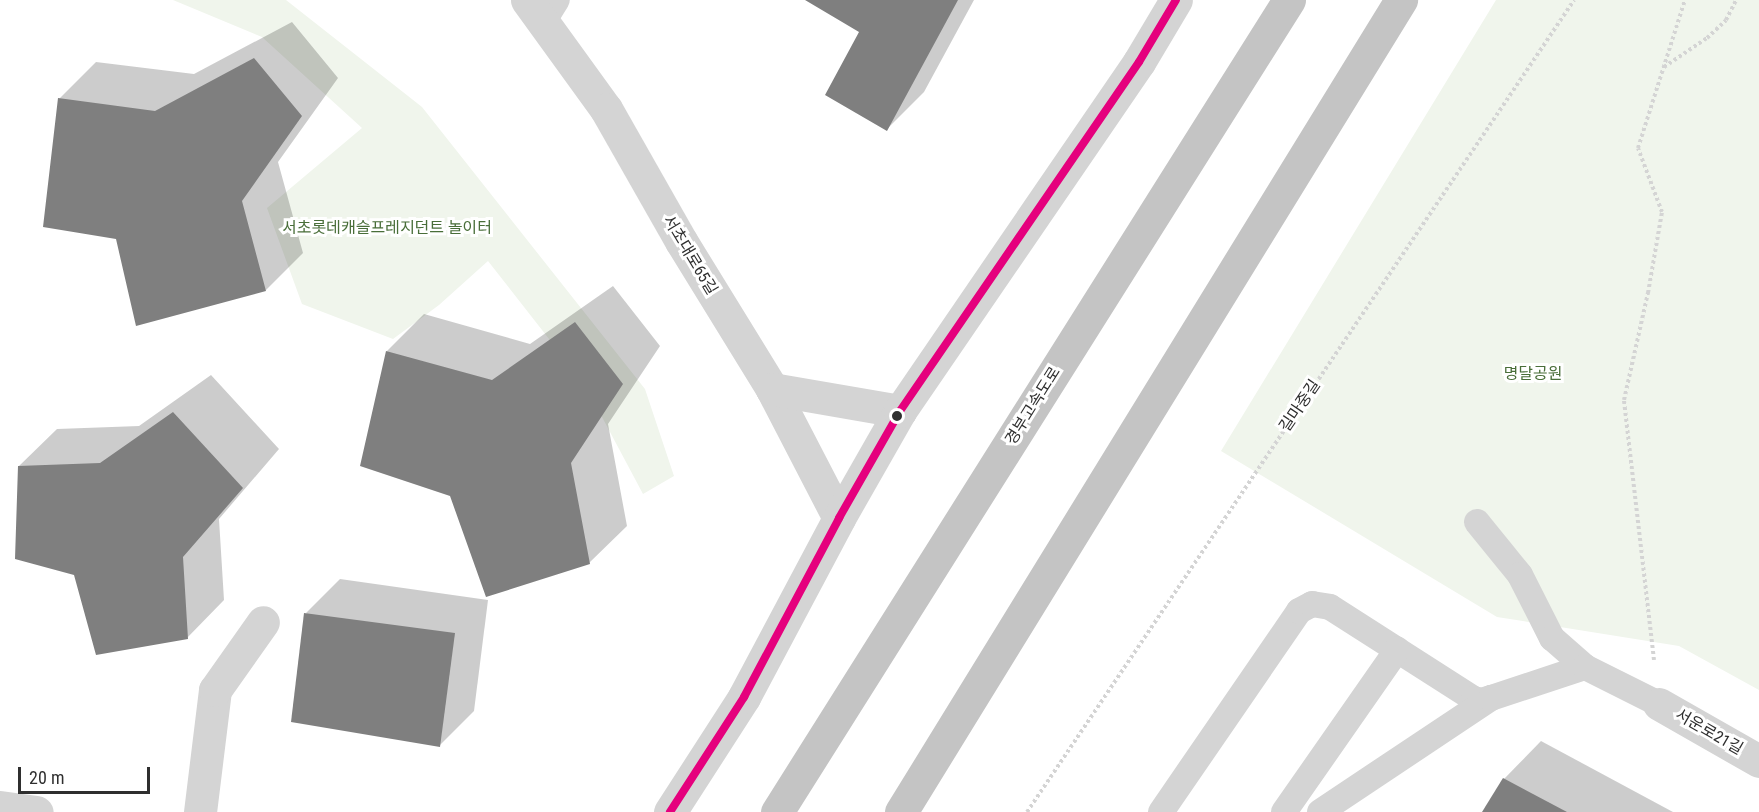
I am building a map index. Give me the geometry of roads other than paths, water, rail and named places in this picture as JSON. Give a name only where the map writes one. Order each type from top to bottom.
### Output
[{"type":"highway","name":"경부고속도로","points":[[777,812],[1289,0]]},
{"type":"highway","points":[[901,812],[1401,0]]},
{"type":"street","points":[[670,812],[744,697],[838,518],[900,411],[1139,62],[1176,0]]},
{"type":"street","name":"서초대로65길","points":[[542,7],[606,109],[681,241],[772,389],[838,518]]},
{"type":"street","points":[[772,389],[900,411]]},
{"type":"street","points":[[200,812],[216,690],[263,622]]},
{"type":"street","name":"서운로21길","points":[[1659,704],[1759,761]]},
{"type":"street","points":[[0,807],[37,812]]},
{"type":"lane","points":[[1477,522],[1520,575],[1552,638],[1586,667],[1659,704]]},
{"type":"lane","points":[[1161,812],[1304,607],[1312,604],[1330,607],[1474,699],[1481,701],[1586,667]]},
{"type":"lane","points":[[1284,812],[1397,650]]},
{"type":"lane","points":[[1320,812],[1491,698]]},
{"type":"park label","name":"서초롯데캐슬프레지던트 놀이터","points":[[387,228]]},
{"type":"park label","name":"명달공원","points":[[1533,374]]}]
